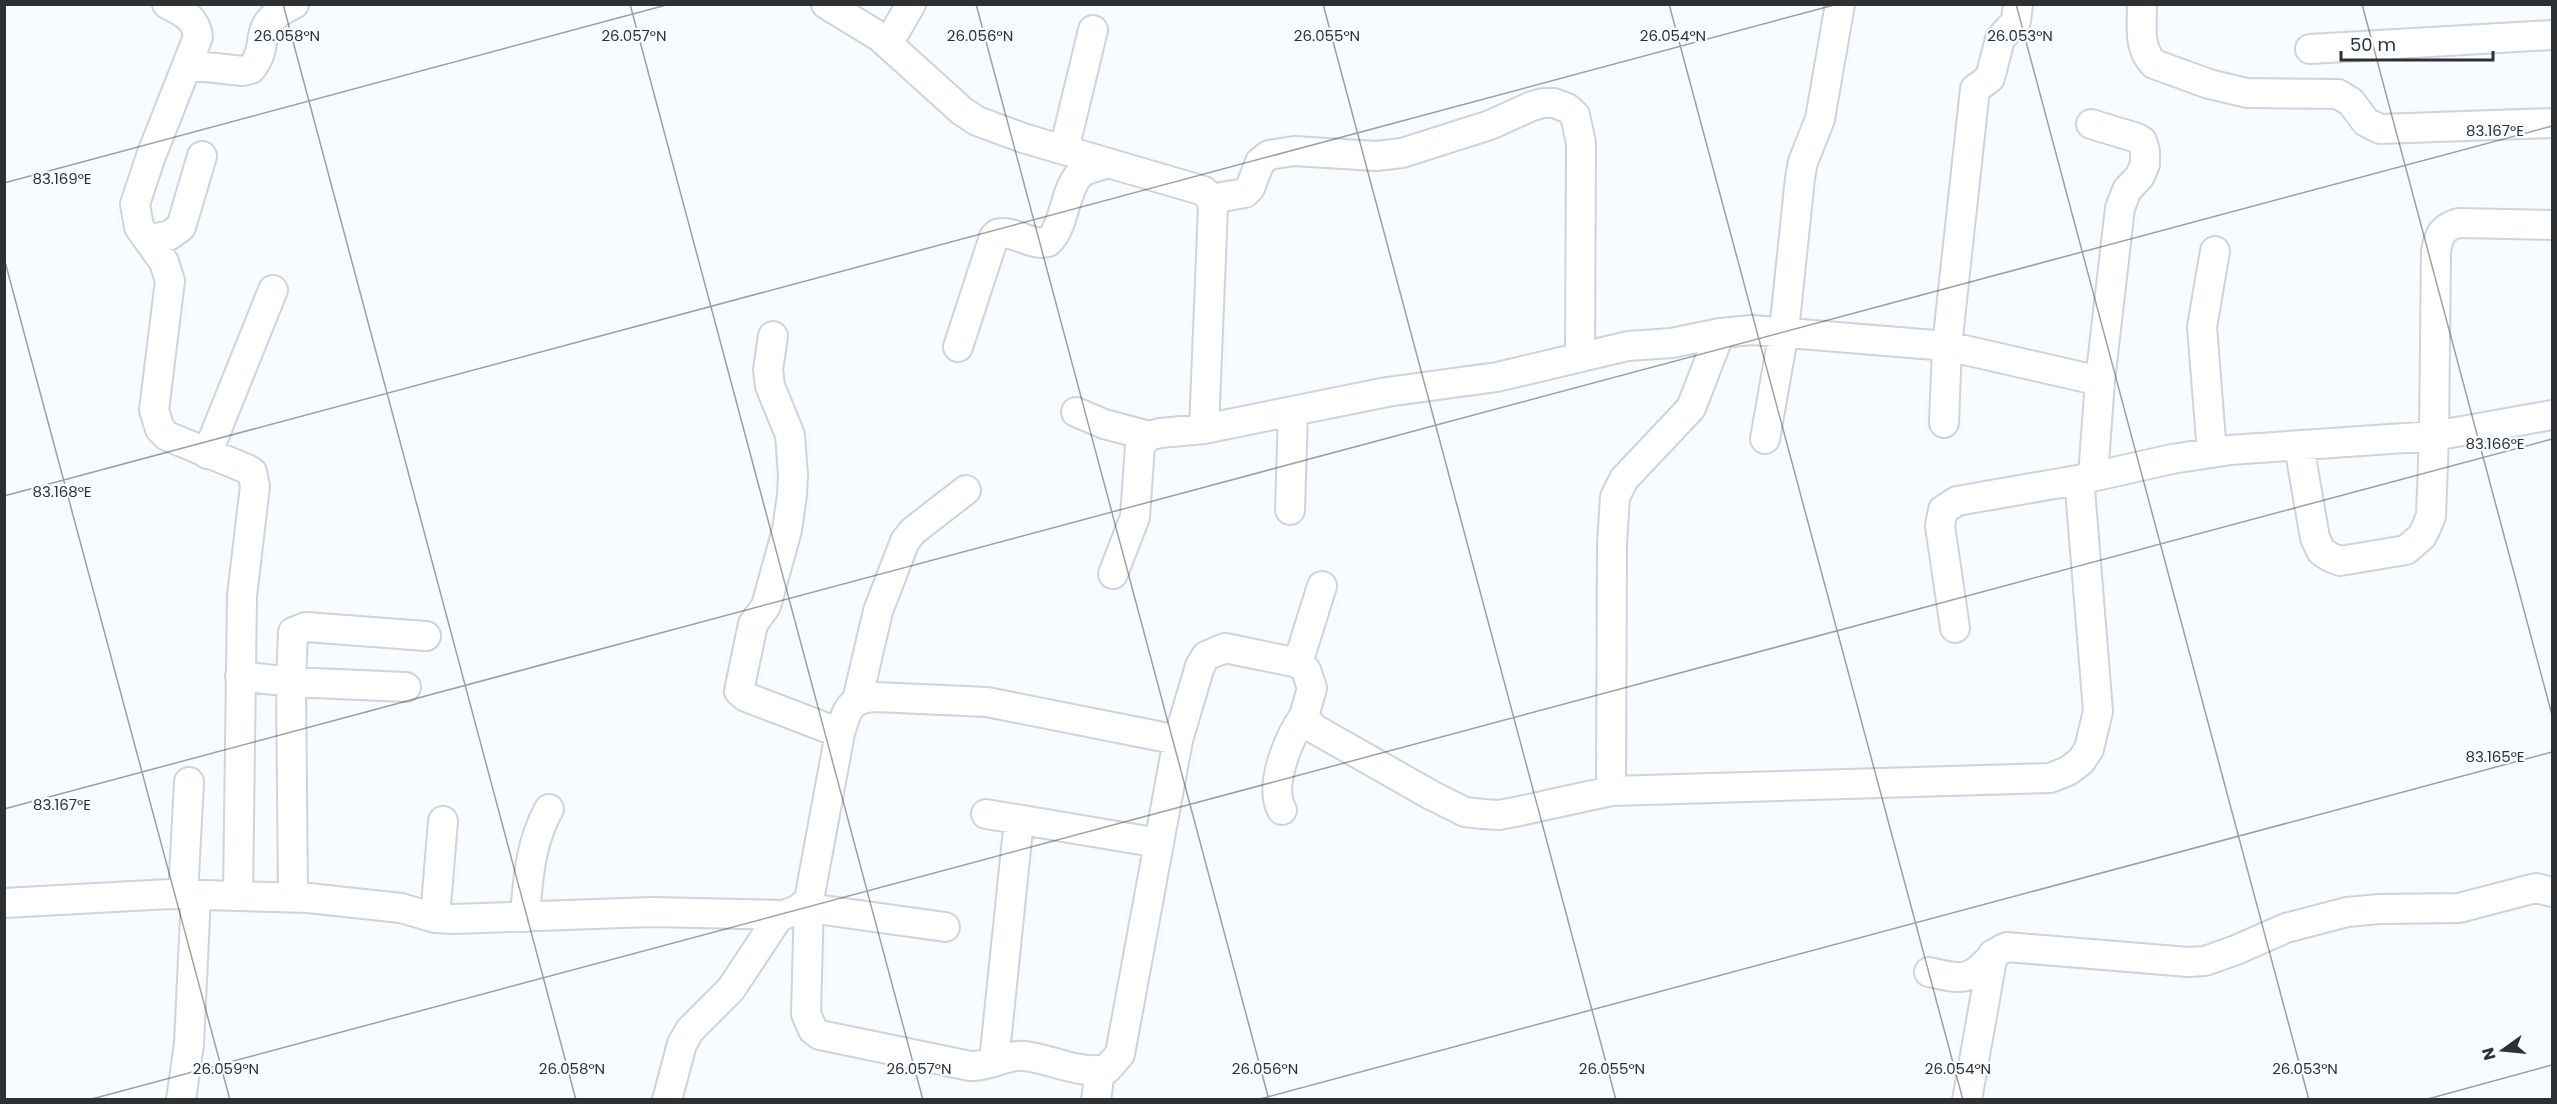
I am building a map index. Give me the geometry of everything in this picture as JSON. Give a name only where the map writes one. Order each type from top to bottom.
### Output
[{"type":"street","points":[[166,4],[187,14],[197,27],[198,37],[151,156],[135,204],[140,226],[164,262],[170,281],[154,410],[160,429],[167,436],[207,454],[247,468],[254,478],[255,493],[242,596],[238,896]]},
{"type":"street","points":[[187,65],[243,71],[251,69],[256,60],[264,27],[275,14],[294,4]]},
{"type":"street","points":[[826,4],[865,26],[970,116],[1023,138],[1204,191],[1213,207],[1204,429]]},
{"type":"street","points":[[888,44],[911,4]]},
{"type":"street","points":[[1765,439],[1784,331],[1800,178],[1803,162],[1820,119],[1840,4]]},
{"type":"street","points":[[1944,423],[1947,345],[1975,89],[1988,82],[2000,39],[2016,21],[2018,4]]},
{"type":"street","points":[[2142,4],[2142,40],[2148,59],[2154,64],[2209,84],[2247,93],[2338,94],[2351,102],[2366,122],[2380,129],[2553,123]]},
{"type":"street","points":[[1064,150],[1092,30]]},
{"type":"street","points":[[2310,49],[2553,35]]},
{"type":"street","points":[[1210,199],[1245,193],[1250,188],[1260,162],[1269,155],[1304,151],[1389,155],[1490,125],[1532,106],[1554,103],[1567,108],[1575,115],[1581,143],[1580,357]]},
{"type":"street","points":[[1304,716],[1306,721],[1324,735],[1431,795],[1465,812],[1499,815],[1611,791],[2032,779],[2050,778],[2068,771],[2081,761],[2089,749],[2098,711],[2080,489],[2088,478],[2120,208],[2127,190],[2143,171],[2145,151],[2142,141],[2137,138],[2091,124]]},
{"type":"street","points":[[148,240],[170,235],[181,227],[202,156]]},
{"type":"street","points":[[958,347],[994,237],[997,234],[1007,233],[1037,244],[1048,242],[1056,230],[1077,178],[1083,172],[1108,164]]},
{"type":"street","points":[[2299,446],[2314,538],[2321,551],[2340,561],[2406,550],[2422,536],[2431,516],[2436,251],[2441,232],[2448,226],[2468,223],[2553,225]]},
{"type":"street","points":[[2212,453],[2202,327],[2215,251]]},
{"type":"street","points":[[207,454],[273,290]]},
{"type":"street","points":[[1076,412],[1104,424],[1149,436],[1204,429],[1387,392],[1497,377],[1628,346],[1672,343],[1720,333],[1752,330],[1947,345],[2100,381]]},
{"type":"street","points":[[1611,791],[1612,544],[1615,497],[1624,479],[1691,408],[1720,333]]},
{"type":"street","points":[[773,336],[769,356],[769,378],[790,435],[792,495],[787,530],[766,606],[753,624],[739,691],[746,697],[840,733]]},
{"type":"street","points":[[1290,510],[1293,412]]},
{"type":"street","points":[[1955,628],[1940,526],[1943,510],[1957,501],[2212,453],[2434,436],[2553,415]]},
{"type":"street","points":[[1113,574],[1135,517],[1140,445],[1149,436]]},
{"type":"street","points":[[857,701],[878,611],[905,541],[920,525],[966,490]]},
{"type":"street","points":[[1298,663],[1323,586]]},
{"type":"street","points":[[293,897],[292,636],[296,629],[306,627],[426,636]]},
{"type":"street","points":[[1178,740],[987,702],[876,697],[857,701],[846,711],[840,733],[809,904],[806,1014],[813,1030],[828,1038],[970,1066],[1015,1056],[1025,1056],[1092,1071],[1107,1069],[1114,1063],[1120,1054],[1178,740],[1206,656],[1225,648],[1298,663],[1306,670],[1312,688],[1304,716],[1284,752],[1277,799],[1282,810]]},
{"type":"street","points":[[240,676],[291,682],[406,687]]},
{"type":"street","points":[[181,1100],[189,1044],[189,782]]},
{"type":"street","points":[[525,917],[531,854],[539,828],[549,809]]},
{"type":"street","points":[[986,814],[1159,843]]},
{"type":"street","points":[[994,1062],[1019,820]]},
{"type":"street","points":[[435,918],[443,821]]},
{"type":"street","points":[[1929,972],[1958,977],[1970,975],[1993,954],[2007,946],[2188,962],[2205,961],[2286,928],[2347,912],[2380,909],[2459,908],[2536,888],[2553,892]]},
{"type":"street","points":[[4,903],[125,895],[293,897],[401,908],[435,918],[453,920],[652,912],[780,915],[809,904],[945,927]]},
{"type":"street","points":[[667,1100],[682,1044],[690,1030],[731,989],[780,915]]},
{"type":"street","points":[[1967,1100],[1993,954]]},
{"type":"street","points":[[1096,1100],[1100,1071]]}]
